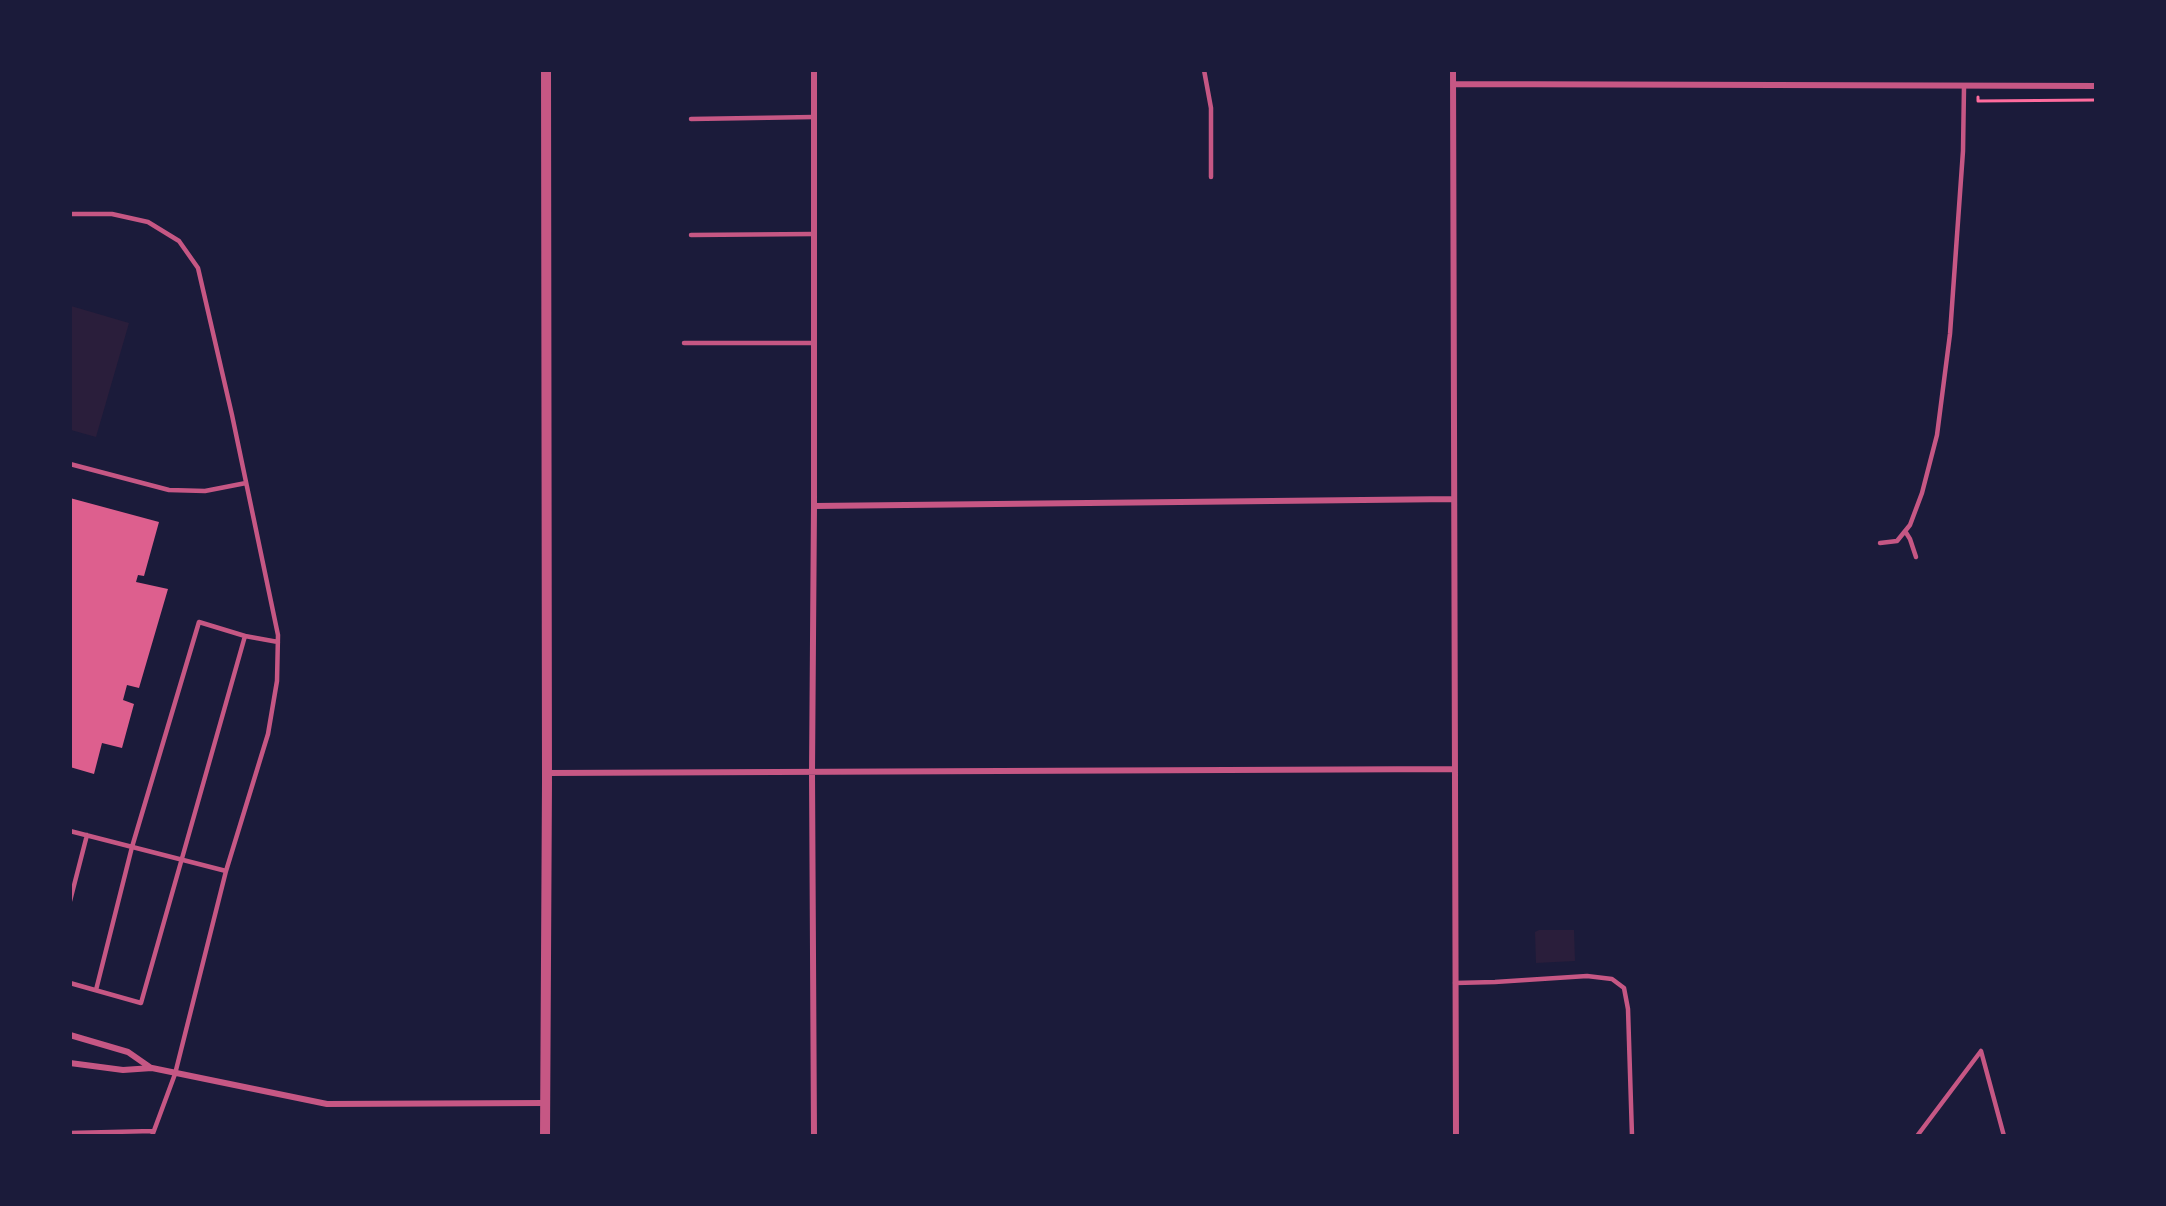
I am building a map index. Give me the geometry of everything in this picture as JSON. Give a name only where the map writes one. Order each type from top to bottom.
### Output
[{"type":"street","points":[[545,1136],[546,70]]},
{"type":"street","points":[[813,1136],[814,70]]},
{"type":"street","points":[[1453,70],[1456,1136]]},
{"type":"street","points":[[1453,84],[2096,86]]},
{"type":"street","points":[[814,506],[1454,499]]},
{"type":"street","points":[[547,773],[1454,769]]},
{"type":"street","points":[[70,1035],[128,1052],[152,1068]]},
{"type":"street","points":[[70,1063],[123,1070],[152,1068],[327,1104],[545,1102]]},
{"type":"lane","points":[[1204,70],[1211,108],[1211,177]]},
{"type":"lane","points":[[1880,543],[1896,541],[1910,525],[1922,493],[1937,435],[1951,323],[1963,151],[1964,87]]},
{"type":"lane","points":[[691,119],[814,117]]},
{"type":"lane","points":[[70,213],[112,214],[148,222],[179,241],[198,268],[246,483],[278,642],[277,681],[268,734],[226,871],[175,1074],[153,1133],[70,1133]]},
{"type":"lane","points":[[691,235],[814,234]]},
{"type":"lane","points":[[684,343],[814,343]]},
{"type":"lane","points":[[70,464],[169,490],[205,491],[246,483]]},
{"type":"lane","points":[[1905,531],[1916,557]]},
{"type":"lane","points":[[96,990],[132,847],[199,622],[245,636],[278,642]]},
{"type":"lane","points":[[70,983],[141,1003],[245,636]]},
{"type":"lane","points":[[70,831],[226,871]]},
{"type":"lane","points":[[70,901],[87,835]]},
{"type":"lane","points":[[1455,983],[1587,976],[1612,979],[1624,988],[1629,1028],[1632,1136]]},
{"type":"lane","points":[[1917,1136],[1981,1051],[2004,1136]]},
{"type":"path","points":[[1978,87],[1978,101],[2096,100]]},
{"type":"shaded area","points":[[71,306],[129,323],[96,437],[71,430]]},
{"type":"shaded area","points":[[1574,930],[1575,961],[1536,963],[1535,932]]},
{"type":"building","points":[[70,498],[159,522],[144,576],[138,575],[136,582],[168,589],[139,688],[127,685],[123,700],[134,704],[122,748],[102,743],[94,774],[70,767]]}]
